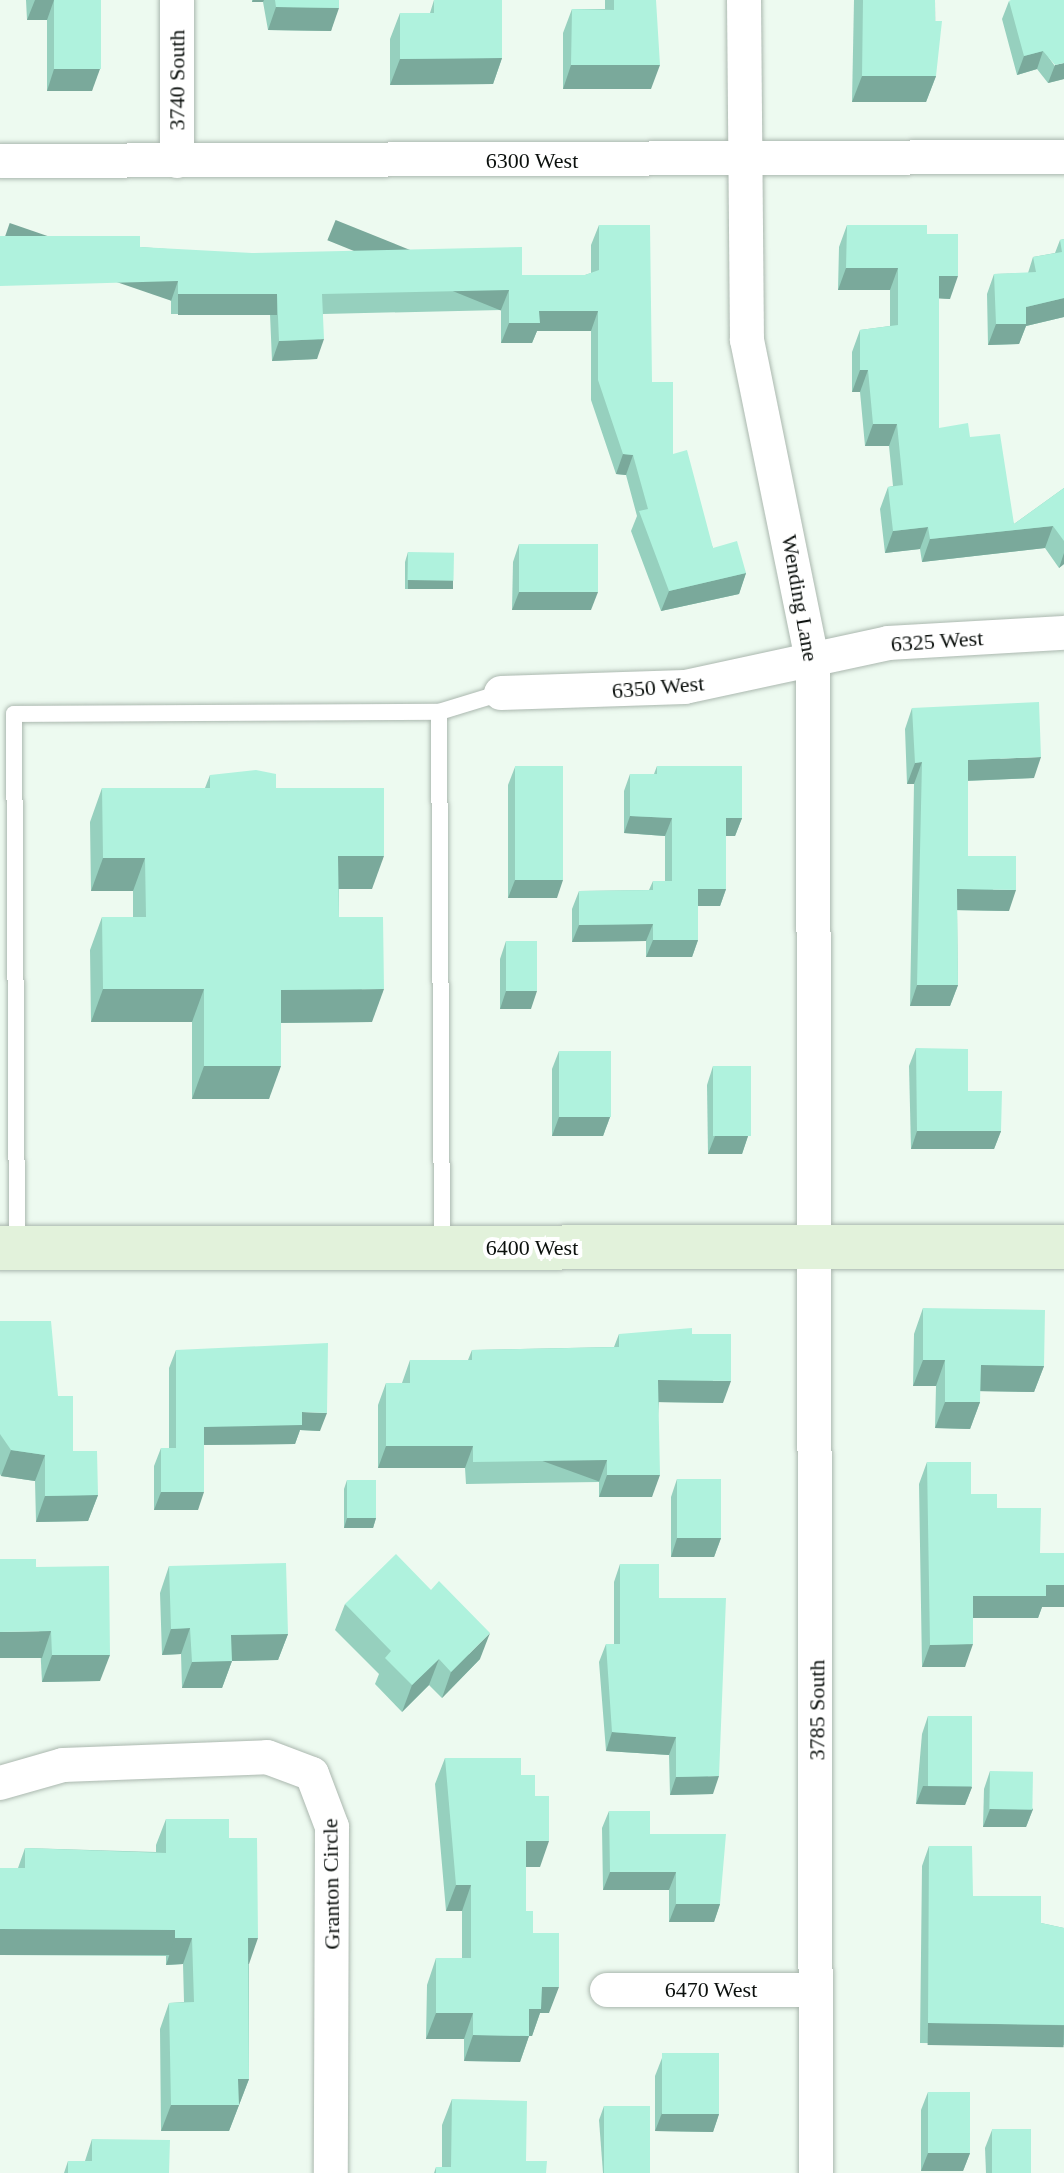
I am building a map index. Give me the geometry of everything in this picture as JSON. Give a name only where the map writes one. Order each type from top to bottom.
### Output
[{"type":"street","name":"3740 South","points":[[177,0],[177,161]]},
{"type":"street","name":"Wending Lane","points":[[744,0],[752,382],[801,581],[813,664],[819,1248]]},
{"type":"street","name":"6300 West","points":[[0,161],[745,161],[1064,157]]},
{"type":"street","name":"6325 West","points":[[813,664],[888,643],[1064,633]]},
{"type":"street","name":"6350 West","points":[[501,693],[685,687],[813,664]]},
{"type":"street","name":"6400 West","points":[[8,1248],[1064,1247]]},
{"type":"street","name":"3785 South","points":[[816,2173],[819,1248]]},
{"type":"street","name":"Granton Circle","points":[[0,1783],[63,1765],[267,1757],[312,1774],[332,1827],[331,2173]]},
{"type":"street","name":"6470 West","points":[[607,1990],[815,1990]]},
{"type":"lane","points":[[8,1248],[14,714],[439,712],[501,693]]},
{"type":"lane","points":[[439,712],[442,1248]]},
{"type":"building","points":[[54,0],[101,0],[101,69],[54,69]]},
{"type":"building","points":[[275,0],[339,0],[339,8],[276,7]]},
{"type":"building","points":[[434,0],[502,0],[502,58],[400,59],[400,13],[434,13]]},
{"type":"building","points":[[614,0],[656,0],[660,65],[571,65],[572,9],[614,10]]},
{"type":"building","points":[[863,0],[935,0],[935,21],[942,21],[936,76],[862,76]]},
{"type":"building","points":[[1011,0],[1064,0],[1064,63],[1055,65],[1043,51],[1024,56]]},
{"type":"building","points":[[599,225],[650,225],[652,382],[673,382],[673,454],[687,450],[713,548],[737,541],[746,573],[669,591],[639,511],[648,509],[633,455],[623,454],[598,380],[598,311],[539,311],[540,323],[509,323],[509,290],[322,294],[324,339],[279,341],[277,294],[178,294],[178,281],[0,286],[0,236],[140,236],[140,247],[252,253],[522,247],[522,275],[585,275],[599,270]]},
{"type":"building","points":[[847,225],[927,225],[927,234],[958,234],[958,276],[939,276],[939,428],[968,423],[970,437],[1000,434],[1014,524],[1064,488],[1064,541],[1053,526],[930,539],[928,527],[893,531],[888,487],[903,485],[897,424],[873,424],[868,370],[860,370],[860,330],[898,325],[898,268],[846,268]]},
{"type":"building","points":[[1064,239],[1064,298],[1026,307],[1026,324],[996,324],[994,274],[1036,272],[1033,257],[1062,252],[1060,240]]},
{"type":"building","points":[[519,544],[598,544],[598,592],[519,592]]},
{"type":"building","points":[[408,552],[454,553],[454,581],[408,580]]},
{"type":"building","points":[[1039,702],[1041,757],[968,760],[968,856],[1016,856],[1016,890],[957,889],[958,985],[917,985],[922,762],[915,763],[912,708]]},
{"type":"building","points":[[515,766],[563,766],[563,880],[515,880]]},
{"type":"building","points":[[657,766],[742,766],[742,818],[726,818],[726,889],[698,889],[698,940],[653,940],[653,924],[579,925],[579,891],[653,890],[653,881],[672,881],[672,818],[630,816],[630,774],[657,774]]},
{"type":"building","points":[[256,770],[276,774],[276,788],[384,788],[384,856],[338,856],[339,917],[383,917],[384,989],[281,990],[281,1066],[204,1066],[204,989],[103,989],[102,917],[146,917],[145,858],[103,858],[102,788],[210,788],[210,775]]},
{"type":"building","points":[[506,941],[537,941],[537,991],[506,991]]},
{"type":"building","points":[[916,1048],[968,1049],[968,1091],[1002,1091],[1001,1131],[917,1131]]},
{"type":"building","points":[[559,1051],[611,1051],[611,1117],[559,1117]]},
{"type":"building","points":[[713,1066],[751,1066],[751,1136],[713,1136]]},
{"type":"building","points":[[923,1308],[1045,1310],[1044,1366],[981,1365],[980,1402],[945,1402],[945,1360],[923,1360]]},
{"type":"building","points":[[0,1321],[51,1321],[58,1396],[73,1396],[73,1451],[97,1451],[98,1495],[45,1496],[45,1455],[11,1450],[0,1434]]},
{"type":"building","points":[[692,1328],[692,1334],[731,1334],[731,1381],[658,1380],[660,1475],[607,1475],[607,1460],[473,1462],[473,1446],[386,1446],[386,1383],[410,1383],[410,1360],[472,1360],[472,1350],[619,1347],[619,1334]]},
{"type":"building","points":[[328,1343],[327,1413],[302,1412],[302,1425],[204,1427],[204,1492],[161,1492],[161,1448],[176,1448],[176,1350]]},
{"type":"building","points":[[927,1462],[971,1462],[971,1494],[997,1494],[997,1508],[1041,1508],[1040,1553],[1064,1553],[1064,1585],[1046,1585],[1046,1596],[973,1596],[973,1644],[930,1645]]},
{"type":"building","points":[[677,1479],[721,1479],[721,1538],[677,1538]]},
{"type":"building","points":[[347,1480],[376,1480],[376,1518],[347,1518]]},
{"type":"building","points":[[396,1554],[431,1590],[439,1581],[490,1633],[451,1672],[439,1659],[412,1685],[385,1658],[391,1651],[345,1604]]},
{"type":"building","points":[[0,1559],[36,1559],[36,1567],[109,1566],[110,1655],[52,1655],[51,1631],[0,1632]]},
{"type":"building","points":[[286,1563],[288,1634],[231,1635],[232,1661],[192,1662],[190,1628],[171,1629],[169,1566]]},
{"type":"building","points":[[620,1564],[659,1564],[659,1598],[726,1598],[719,1776],[676,1777],[676,1737],[612,1732],[606,1644],[620,1644]]},
{"type":"building","points":[[928,1716],[972,1716],[972,1786],[928,1786]]},
{"type":"building","points":[[445,1758],[521,1758],[521,1775],[535,1775],[535,1796],[549,1796],[549,1841],[526,1841],[526,1911],[533,1911],[533,1933],[559,1933],[559,1987],[542,1987],[541,2009],[529,2009],[529,2036],[473,2035],[473,2013],[436,2013],[436,1958],[471,1958],[471,1885],[456,1885]]},
{"type":"building","points":[[990,1771],[1033,1772],[1032,1810],[989,1809]]},
{"type":"building","points":[[609,1811],[650,1811],[650,1834],[726,1834],[720,1904],[676,1904],[676,1872],[610,1872]]},
{"type":"building","points":[[166,1819],[229,1819],[229,1838],[257,1838],[258,1938],[248,1938],[249,2079],[238,2079],[239,2105],[171,2105],[169,2003],[194,2002],[192,1938],[175,1938],[175,1930],[0,1929],[0,1868],[25,1868],[25,1848],[166,1853]]},
{"type":"building","points":[[929,1846],[972,1846],[973,1896],[1041,1896],[1041,1923],[1064,1928],[1064,2025],[928,2023]]},
{"type":"building","points":[[662,2053],[719,2053],[719,2114],[662,2114]]},
{"type":"building","points":[[928,2092],[970,2092],[970,2153],[928,2153]]},
{"type":"building","points":[[452,2099],[527,2101],[526,2161],[547,2161],[546,2173],[436,2173],[436,2167],[451,2167]]},
{"type":"building","points":[[604,2106],[650,2106],[650,2173],[604,2173]]},
{"type":"building","points":[[992,2129],[1031,2129],[1031,2173],[992,2173]]},
{"type":"building","points":[[92,2139],[170,2140],[169,2173],[68,2173],[68,2161],[92,2161]]}]
